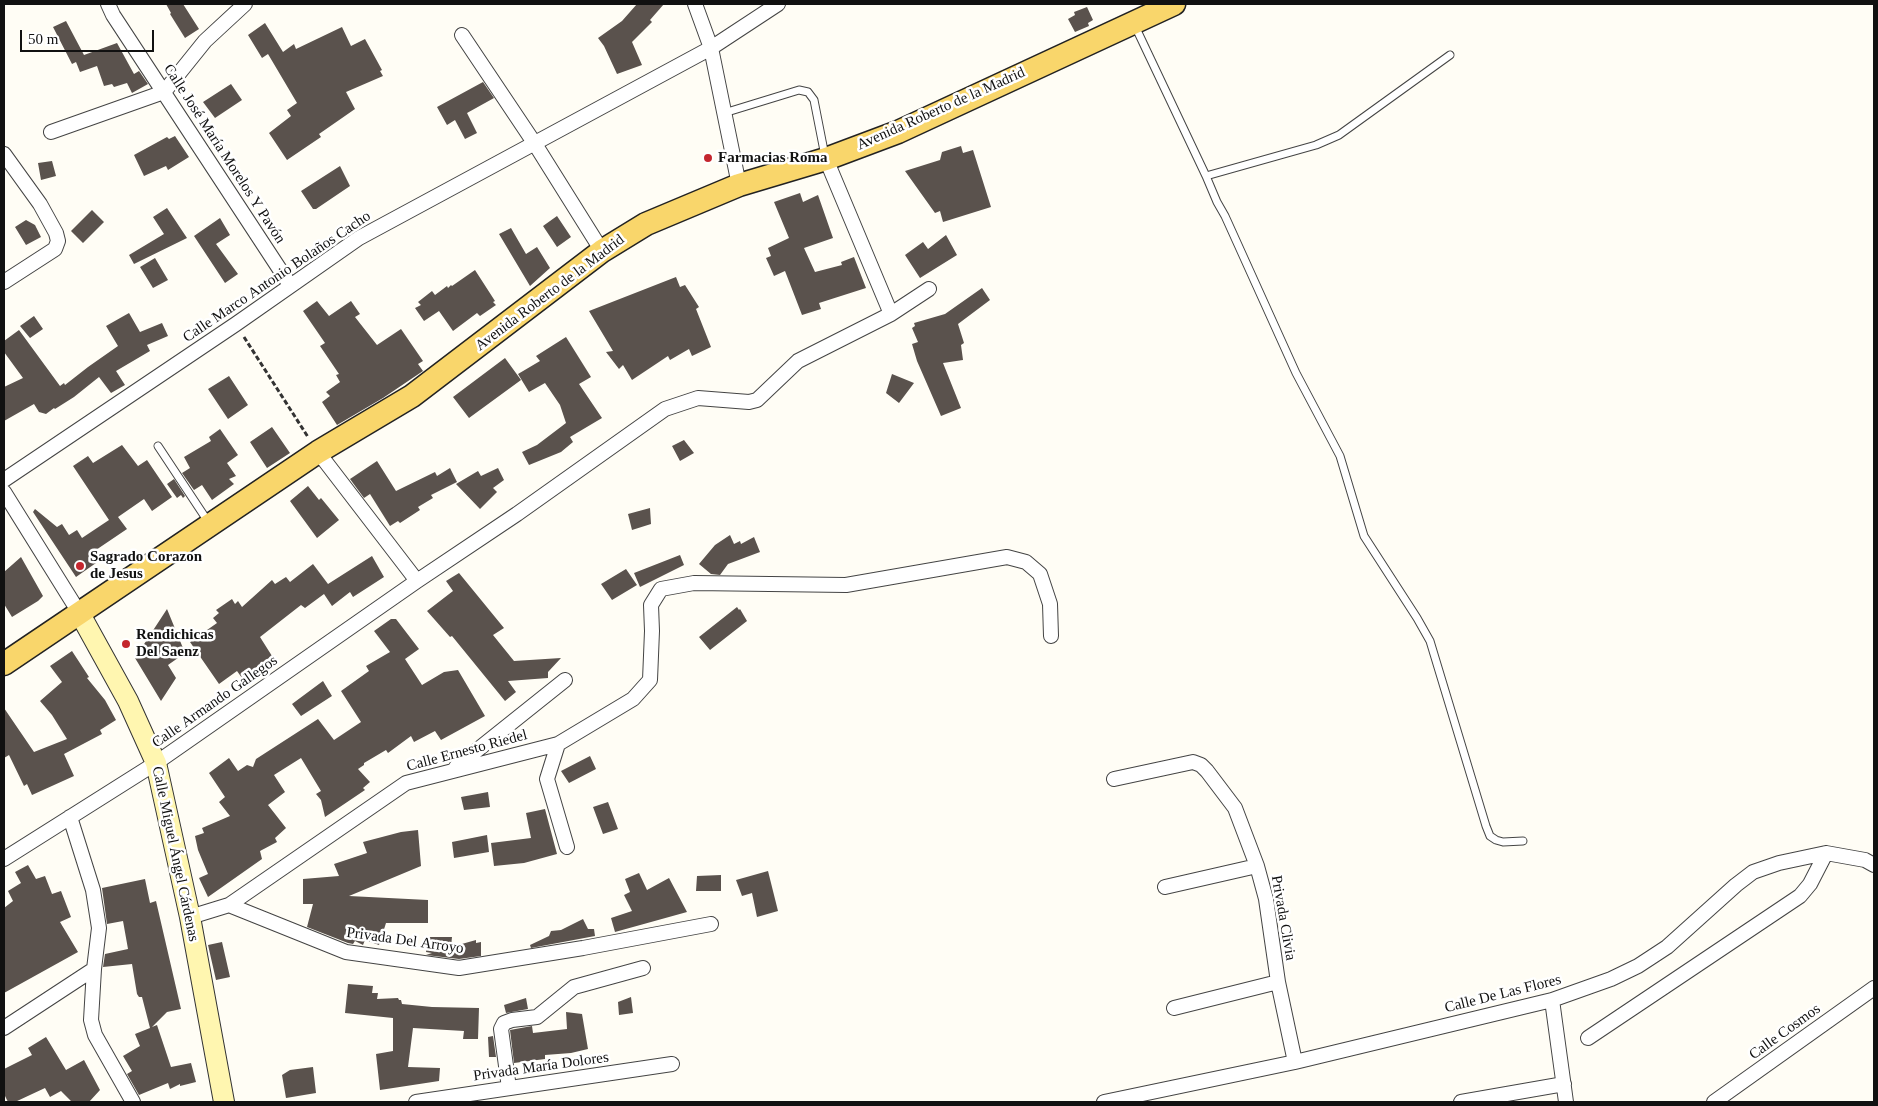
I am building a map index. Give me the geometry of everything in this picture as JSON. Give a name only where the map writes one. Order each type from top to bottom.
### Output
[{"type":"main road","name":"Avenida Roberto de la Madrid","points":[[4,664],[318,452],[412,396],[602,251],[646,224],[740,185],[826,159],[898,132],[1174,4]]},
{"type":"street","points":[[51,132],[164,92],[205,41],[245,4]]},
{"type":"street","points":[[695,4],[711,48],[740,185]]},
{"type":"street","name":"Calle Marco Antonio Bolaños Cacho","points":[[4,480],[236,324],[359,238],[711,48],[778,4]]},
{"type":"street","name":"Calle José María Morelos Y Pavón","points":[[111,9],[290,285]]},
{"type":"street","points":[[462,35],[535,144],[602,251]]},
{"type":"street","points":[[4,154],[40,204],[56,233],[58,241],[55,249],[4,282]]},
{"type":"street","points":[[826,159],[891,314]]},
{"type":"street","name":"Calle Armando Gallegos","points":[[4,859],[156,763],[417,581],[517,514],[665,409],[698,398],[750,402],[757,400],[798,361],[891,314],[929,289]]},
{"type":"street","points":[[318,452],[417,581]]},
{"type":"street","name":"Calle Miguel Ángel Cárdenas","points":[[4,492],[80,614],[128,701],[156,763],[190,917],[224,1102]]},
{"type":"street","name":"Calle Ernesto Riedel","points":[[229,905],[406,783],[558,744],[633,699],[650,680],[651,605],[661,589],[694,583],[846,585],[1007,557],[1026,562],[1040,574],[1050,604],[1051,636]]},
{"type":"street","points":[[451,772],[565,680]]},
{"type":"street","points":[[558,744],[547,779],[567,848]]},
{"type":"street","name":"Privada Clivia","points":[[1114,779],[1193,762],[1201,765],[1235,808],[1257,866],[1266,899],[1278,982],[1295,1062]]},
{"type":"street","points":[[70,817],[93,890],[99,928],[90,1008],[91,1020],[95,1035],[133,1102]]},
{"type":"street","points":[[1588,1038],[1800,896],[1810,884],[1826,853]]},
{"type":"street","name":"Calle De Las Flores","points":[[1104,1102],[1160,1097],[1295,1062],[1552,1000],[1611,979],[1638,966],[1667,947],[1753,872],[1779,863],[1826,853],[1871,861]]},
{"type":"street","points":[[1165,887],[1257,866]]},
{"type":"street","points":[[190,917],[229,905]]},
{"type":"street","name":"Privada Del Arroyo","points":[[229,905],[346,952],[459,968],[583,948],[711,924]]},
{"type":"street","points":[[510,1088],[500,1029],[504,1023],[512,1020],[536,1018],[574,987],[643,968]]},
{"type":"street","points":[[4,1028],[94,969]]},
{"type":"street","points":[[1174,1008],[1278,982]]},
{"type":"street","name":"Calle Cosmos","points":[[1714,1102],[1874,988]]},
{"type":"street","points":[[1552,1000],[1566,1102]]},
{"type":"street","name":"Privada María Dolores","points":[[416,1102],[672,1064]]},
{"type":"street","points":[[1462,1102],[1564,1084]]},
{"type":"lane","points":[[1134,23],[1296,373],[1340,456],[1364,536],[1430,641],[1490,836],[1496,840],[1523,841]]},
{"type":"lane","points":[[1206,176],[1316,146],[1339,135],[1450,55]]},
{"type":"lane","points":[[724,113],[799,90],[808,92],[814,100],[826,159]]},
{"type":"lane","points":[[158,446],[211,525]]},
{"type":"path","points":[[236,324],[318,452]]},
{"type":"building","points":[[166,4],[183,4],[199,29],[185,38]]},
{"type":"building","points":[[637,4],[664,4],[650,20],[652,22],[632,42],[642,65],[617,74],[604,46],[598,38],[622,21]]},
{"type":"building","points":[[1087,7],[1093,20],[1088,23],[1089,26],[1075,32],[1068,19],[1075,15],[1074,12]]},
{"type":"building","points":[[66,21],[84,55],[117,43],[134,74],[139,71],[148,84],[132,93],[127,83],[114,87],[112,84],[104,86],[97,66],[80,72],[76,62],[72,64],[53,27]]},
{"type":"building","points":[[265,23],[283,52],[294,44],[296,49],[342,27],[351,46],[365,39],[382,70],[380,71],[383,76],[346,92],[355,109],[319,134],[321,137],[287,160],[269,133],[291,116],[287,110],[297,103],[268,54],[262,58],[248,35]]},
{"type":"building","points":[[483,82],[494,98],[467,113],[477,133],[465,139],[455,120],[447,125],[437,107]]},
{"type":"building","points":[[231,84],[242,100],[215,118],[203,102]]},
{"type":"building","points":[[175,136],[189,157],[168,170],[166,166],[144,176],[134,155],[167,137],[169,139]]},
{"type":"building","points":[[961,146],[963,153],[973,150],[991,207],[943,222],[940,211],[935,213],[905,171],[940,160],[942,152]]},
{"type":"building","points":[[52,161],[56,176],[41,180],[38,163]]},
{"type":"building","points":[[340,166],[350,186],[316,209],[313,209],[301,191]]},
{"type":"building","points":[[800,193],[803,202],[818,195],[833,238],[804,248],[815,272],[842,265],[841,262],[854,257],[866,288],[819,303],[821,309],[802,315],[785,271],[774,276],[766,258],[771,256],[768,248],[789,238],[774,202]]},
{"type":"building","points":[[167,208],[187,238],[134,264],[129,255],[164,234],[153,217]]},
{"type":"building","points":[[92,210],[104,222],[83,243],[71,231]]},
{"type":"building","points":[[557,216],[571,237],[557,247],[543,226]]},
{"type":"building","points":[[220,218],[230,235],[216,244],[238,274],[225,283],[194,236]]},
{"type":"building","points":[[26,220],[35,225],[41,237],[26,245],[15,227]]},
{"type":"building","points":[[511,228],[526,254],[537,247],[550,268],[530,286],[499,234]]},
{"type":"building","points":[[946,235],[957,255],[920,278],[905,255],[923,242],[928,249]]},
{"type":"building","points":[[155,258],[168,280],[153,288],[140,267]]},
{"type":"building","points":[[475,270],[496,305],[480,316],[477,313],[453,331],[439,311],[424,321],[415,308],[421,305],[418,302],[432,291],[435,295]]},
{"type":"building","points":[[676,277],[680,287],[685,285],[699,307],[696,309],[711,347],[692,356],[689,349],[670,360],[668,356],[632,380],[623,365],[619,369],[606,352],[613,351],[589,311]]},
{"type":"building","points":[[982,288],[990,300],[958,324],[964,343],[961,345],[963,360],[943,363],[961,408],[941,416],[917,361],[912,344],[918,342],[912,328],[915,326],[914,323],[945,314]]},
{"type":"building","points":[[317,301],[329,316],[351,301],[360,314],[355,317],[377,345],[401,329],[423,361],[418,364],[423,371],[383,398],[337,425],[322,402],[330,396],[326,392],[340,382],[336,375],[339,374],[320,346],[325,343],[303,311]]},
{"type":"building","points":[[129,313],[140,332],[162,323],[168,336],[147,345],[150,351],[116,371],[125,385],[111,393],[99,377],[74,397],[46,414],[39,412],[34,404],[4,421],[4,387],[23,378],[4,352],[4,341],[19,330],[60,386],[64,383],[65,385],[118,346],[106,326]]},
{"type":"building","points":[[34,316],[43,329],[30,338],[20,326]]},
{"type":"building","points":[[566,337],[591,377],[579,384],[602,418],[570,437],[573,442],[561,452],[529,465],[522,452],[537,445],[566,423],[560,405],[545,383],[529,392],[518,374],[540,361],[536,356]]},
{"type":"building","points":[[505,358],[521,380],[469,418],[453,397]]},
{"type":"building","points":[[892,374],[914,383],[899,403],[886,393]]},
{"type":"building","points":[[229,376],[248,405],[228,419],[208,389]]},
{"type":"building","points":[[272,427],[290,453],[267,468],[250,442]]},
{"type":"building","points":[[220,429],[238,455],[227,463],[236,476],[229,479],[234,484],[212,500],[202,485],[194,490],[182,473],[190,468],[184,457],[211,441],[209,437]]},
{"type":"building","points":[[684,440],[694,453],[680,461],[672,446]]},
{"type":"building","points":[[122,445],[138,466],[147,460],[172,497],[152,511],[144,499],[118,517],[127,529],[90,554],[96,563],[76,577],[33,512],[35,509],[57,527],[62,524],[69,535],[77,530],[82,538],[109,520],[73,466],[88,456],[93,463]]},
{"type":"building","points":[[377,461],[396,491],[435,472],[437,476],[450,468],[457,482],[431,495],[433,498],[418,507],[420,510],[400,523],[398,521],[390,526],[370,494],[364,498],[350,479]]},
{"type":"building","points":[[498,468],[504,480],[493,488],[497,492],[480,509],[456,484],[478,471],[481,476]]},
{"type":"building","points":[[174,479],[185,496],[183,498],[181,495],[177,498],[167,484]]},
{"type":"building","points":[[308,486],[319,500],[321,498],[339,520],[317,538],[290,501]]},
{"type":"building","points":[[650,508],[651,524],[632,530],[628,514]]},
{"type":"building","points":[[730,535],[734,544],[740,541],[741,544],[754,537],[760,552],[728,564],[720,575],[711,574],[699,564],[715,545]]},
{"type":"building","points":[[680,555],[684,565],[640,587],[634,573]]},
{"type":"building","points":[[372,556],[384,577],[353,597],[350,592],[332,606],[324,594],[305,608],[301,605],[260,637],[272,656],[242,678],[237,671],[219,684],[190,642],[217,623],[213,618],[219,613],[216,610],[232,599],[235,604],[238,601],[242,607],[272,580],[275,584],[286,577],[290,582],[313,564],[328,584]]},
{"type":"building","points":[[21,557],[43,596],[12,617],[4,604],[4,572]]},
{"type":"building","points":[[626,569],[637,585],[612,600],[601,584]]},
{"type":"building","points":[[459,573],[504,628],[493,635],[514,661],[561,658],[548,672],[548,678],[508,681],[516,692],[505,701],[452,636],[450,637],[427,611],[453,591],[446,581]]},
{"type":"building","points":[[737,607],[747,621],[710,650],[699,637]]},
{"type":"building","points":[[167,609],[185,653],[168,665],[176,678],[161,701],[135,658]]},
{"type":"building","points":[[391,619],[396,619],[419,649],[405,659],[422,685],[444,672],[458,670],[485,716],[441,740],[435,731],[414,742],[411,736],[388,753],[386,750],[364,763],[358,769],[370,782],[363,788],[365,790],[325,817],[321,800],[316,794],[321,791],[301,758],[274,775],[285,792],[268,805],[286,828],[275,838],[277,842],[260,851],[262,859],[208,897],[199,878],[208,874],[198,850],[195,836],[204,833],[202,828],[230,816],[219,802],[225,797],[209,773],[229,758],[238,771],[247,765],[253,767],[256,759],[318,719],[334,740],[361,722],[341,691],[369,671],[366,666],[390,652],[374,631]]},
{"type":"building","points":[[72,651],[89,677],[87,678],[105,700],[116,720],[100,730],[102,734],[64,754],[74,776],[32,795],[27,784],[24,786],[9,755],[4,758],[4,708],[34,752],[67,739],[52,715],[40,701],[62,682],[50,666]]},
{"type":"building","points":[[323,681],[332,696],[301,716],[292,704]]},
{"type":"building","points":[[590,756],[596,769],[569,783],[561,771]]},
{"type":"building","points":[[488,792],[490,807],[464,810],[461,797]]},
{"type":"building","points":[[608,802],[618,829],[603,834],[593,807]]},
{"type":"building","points":[[545,809],[557,854],[524,863],[494,866],[491,843],[531,838],[526,813]]},
{"type":"building","points":[[418,830],[421,866],[349,896],[428,900],[428,923],[386,923],[379,945],[365,940],[363,945],[355,941],[353,944],[348,943],[307,927],[313,904],[303,904],[303,879],[339,876],[334,864],[367,853],[363,842],[401,832]]},
{"type":"building","points":[[487,835],[489,852],[454,858],[452,842]]},
{"type":"building","points":[[28,865],[36,879],[45,876],[52,894],[61,891],[71,917],[60,922],[78,952],[4,993],[4,908],[13,901],[8,891],[21,883],[15,872]]},
{"type":"building","points":[[768,871],[778,911],[757,917],[752,893],[742,896],[736,880]]},
{"type":"building","points":[[639,873],[647,890],[669,878],[687,912],[615,932],[611,918],[632,911],[624,895],[630,892],[625,879]]},
{"type":"building","points":[[721,875],[721,891],[696,891],[697,876]]},
{"type":"building","points":[[145,879],[150,903],[156,901],[181,1009],[167,1012],[152,1027],[157,1025],[171,1067],[191,1063],[196,1082],[180,1086],[180,1084],[170,1089],[168,1083],[139,1095],[127,1074],[132,1071],[123,1056],[140,1046],[135,1034],[150,1028],[142,997],[139,997],[137,994],[132,964],[103,967],[105,954],[128,949],[123,921],[107,924],[102,888]]},
{"type":"building","points":[[583,919],[588,929],[594,929],[595,936],[531,948],[530,945],[549,936],[551,931],[561,930]]},
{"type":"building","points":[[428,937],[452,937],[451,947],[476,940],[476,943],[481,942],[481,956],[459,959],[426,955],[432,953],[426,952]]},
{"type":"building","points":[[222,942],[230,977],[216,980],[208,945]]},
{"type":"building","points":[[348,984],[373,986],[372,993],[378,993],[377,999],[398,998],[402,1004],[479,1008],[478,1039],[463,1039],[464,1031],[413,1028],[408,1067],[440,1068],[439,1081],[380,1090],[376,1054],[393,1051],[393,1018],[345,1013]]},
{"type":"building","points":[[631,997],[633,1013],[619,1015],[618,1002]]},
{"type":"building","points":[[526,998],[528,1009],[506,1013],[504,1005]]},
{"type":"building","points":[[566,1012],[582,1014],[588,1049],[571,1053],[545,1055],[545,1059],[514,1063],[510,1030],[532,1026],[533,1033],[567,1029]]},
{"type":"building","points":[[493,1036],[496,1057],[489,1057],[488,1037]]},
{"type":"building","points":[[46,1037],[66,1070],[84,1060],[100,1090],[89,1102],[72,1102],[61,1091],[50,1097],[45,1088],[15,1102],[8,1102],[4,1094],[4,1069],[32,1055],[28,1048]]},
{"type":"building","points":[[313,1067],[316,1093],[286,1098],[282,1075],[290,1070]]},
{"type":"place","name":"Farmacias Roma","points":[[708,158]]},
{"type":"place","name":"Sagrado Corazon de Jesus","points":[[80,566]]},
{"type":"place","name":"Rendichicas Del Saenz","points":[[126,644]]}]
